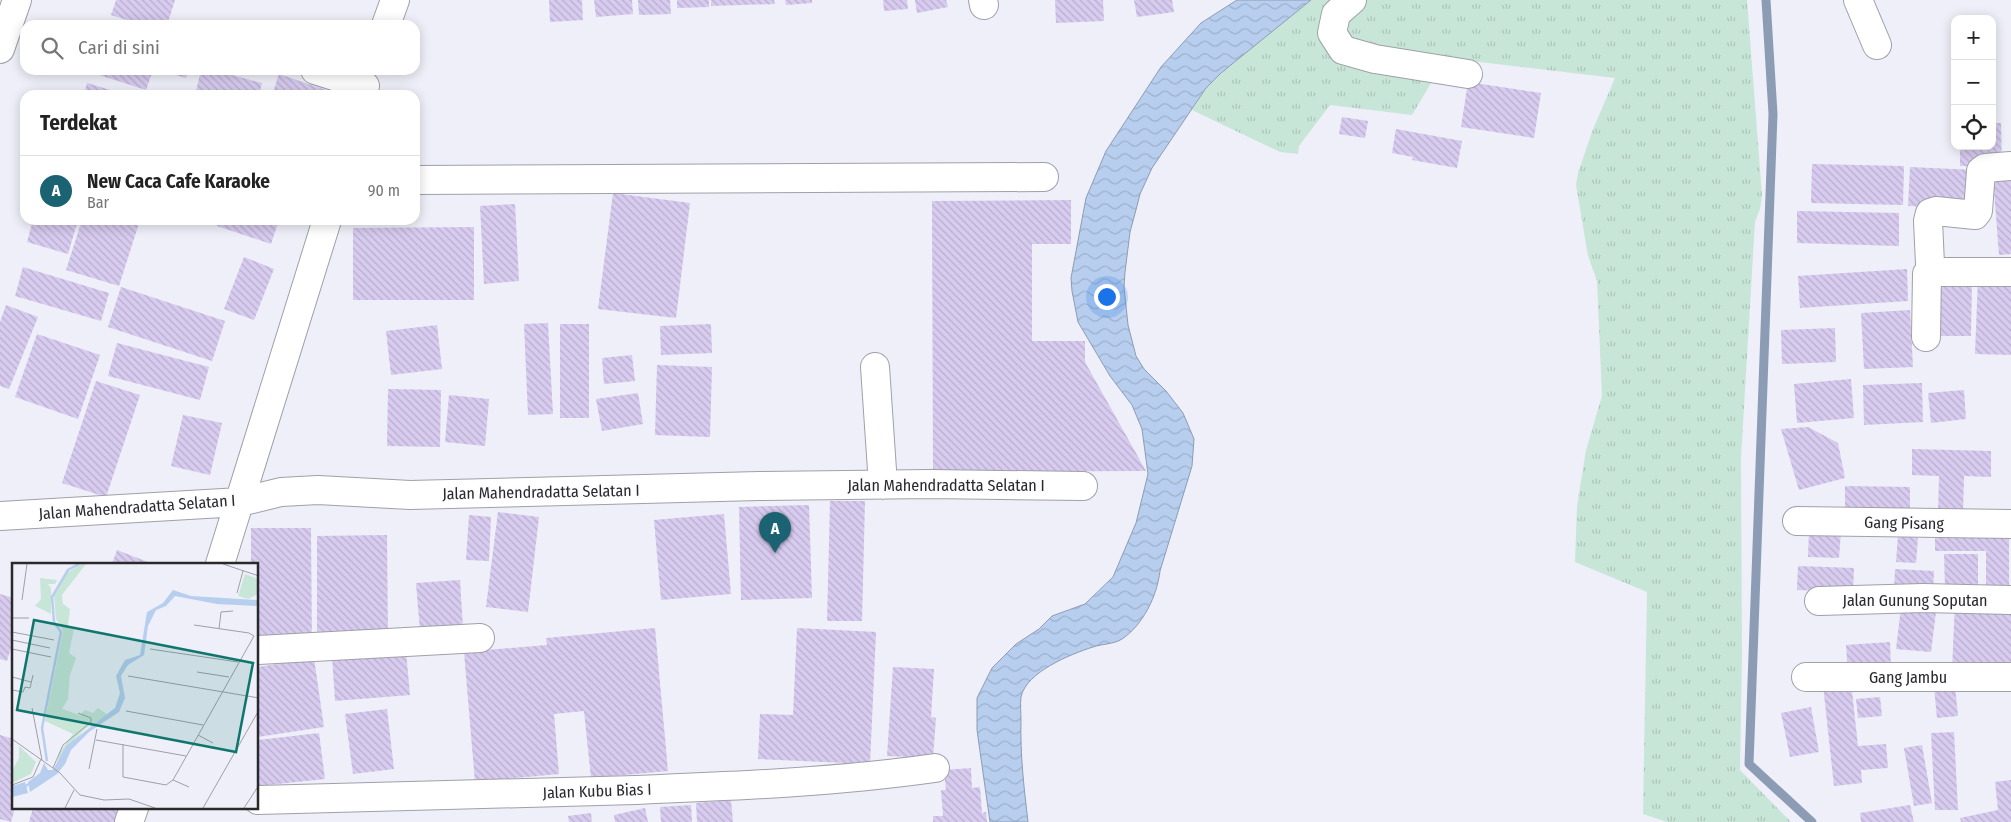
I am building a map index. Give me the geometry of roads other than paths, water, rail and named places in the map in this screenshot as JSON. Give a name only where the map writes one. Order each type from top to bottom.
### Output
[{"type":"street","points":[[0,49],[17,0]]},
{"type":"street","points":[[388,20],[395,0]]},
{"type":"street","points":[[1352,0],[1336,14],[1332,34],[1343,50],[1375,59],[1468,74]]},
{"type":"street","points":[[1858,0],[1877,45]]},
{"type":"street","points":[[333,75],[366,84]]},
{"type":"street","points":[[1933,270],[1929,256],[1928,221],[1930,213],[1936,211],[1975,215],[1978,211],[1980,171],[2011,166]]},
{"type":"street","points":[[420,180],[1044,177]]},
{"type":"street","points":[[220,563],[325,225]]},
{"type":"street","points":[[1926,337],[1927,274],[1933,270],[1941,272],[2011,272]]},
{"type":"street","points":[[875,367],[884,485]]},
{"type":"street","name":"Jalan Mahendradatta Selatan I","points":[[0,516],[240,502],[281,492],[318,490],[410,495],[884,485],[1084,486]]},
{"type":"street","name":"Gang Pisang","points":[[1797,521],[2011,524]]},
{"type":"street","name":"Jalan Gunung Soputan","points":[[1819,601],[1923,598],[2011,600]]},
{"type":"street","points":[[259,650],[480,638]]},
{"type":"street","name":"Gang Jambu","points":[[1806,677],[2011,677]]},
{"type":"street","name":"Jalan Kubu Bias I","points":[[259,800],[743,786],[870,777],[935,768]]},
{"type":"street","points":[[129,822],[133,810]]},
{"type":"water","points":[[1237,0],[1311,0],[1221,73],[1206,88],[1152,168],[1140,194],[1130,232],[1124,287],[1128,325],[1136,356],[1144,369],[1166,391],[1183,413],[1194,439],[1192,466],[1156,590],[1142,618],[1130,633],[1122,639],[1093,647],[1062,659],[1040,672],[1025,688],[1021,697],[1021,746],[1028,822],[990,822],[977,730],[977,698],[992,668],[1016,644],[1039,629],[1052,616],[1085,604],[1113,577],[1136,523],[1148,474],[1142,429],[1132,405],[1110,376],[1078,322],[1071,278],[1086,198],[1106,151],[1161,67],[1201,23]]},
{"type":"waterway","points":[[1766,0],[1773,114],[1749,764],[1812,822]]},
{"type":"place","name":"New Caca Cafe Karaoke","points":[[775,553]]}]
